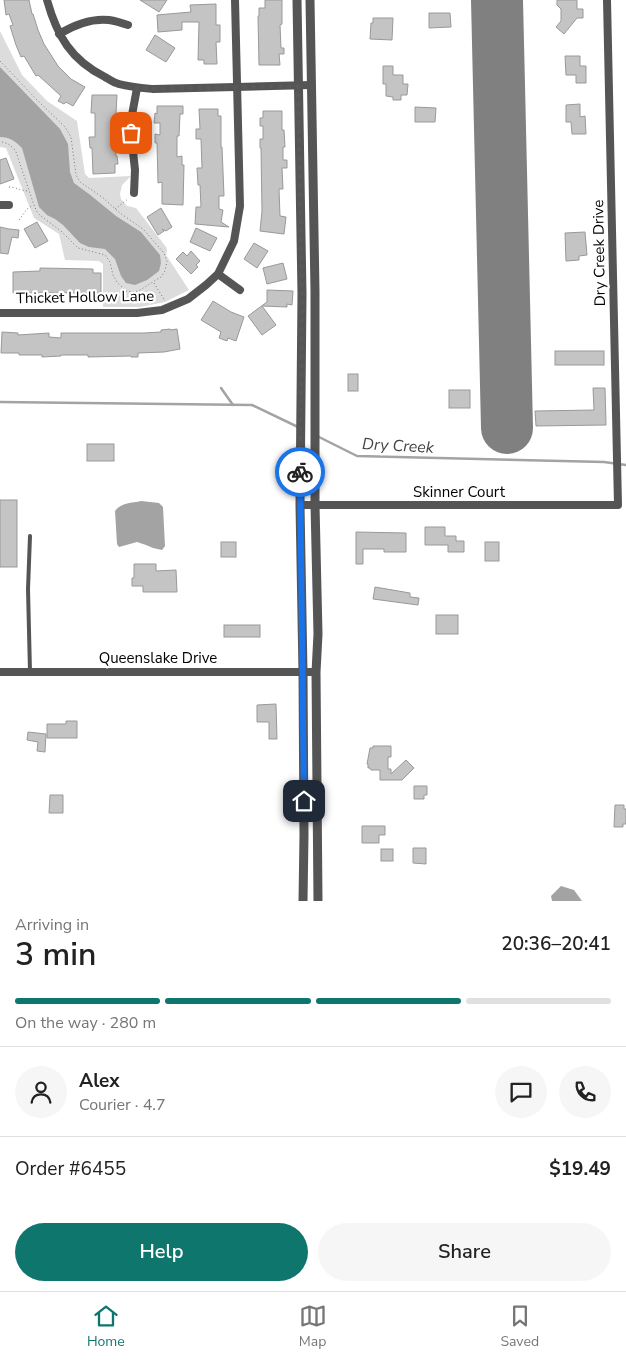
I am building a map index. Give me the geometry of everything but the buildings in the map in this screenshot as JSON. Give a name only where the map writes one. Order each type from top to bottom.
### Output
[{"type":"street","points":[[47,0],[59,34],[72,54],[93,72],[118,84],[154,89],[311,85]]},
{"type":"street","points":[[235,0],[240,206],[234,241],[218,274],[240,290]]},
{"type":"street","points":[[297,0],[302,294],[300,505],[304,672],[303,901]]},
{"type":"street","points":[[310,0],[315,291],[318,901]]},
{"type":"street","name":"Dry Creek Drive","points":[[607,0],[618,506]]},
{"type":"street","points":[[59,34],[75,25],[91,21],[109,20],[128,25]]},
{"type":"street","points":[[134,194],[135,170],[131,133],[137,88]]},
{"type":"street","points":[[0,205],[9,205]]},
{"type":"street","name":"Thicket Hollow Lane","points":[[0,313],[137,313],[162,310],[188,299],[218,274]]},
{"type":"street","name":"Skinner Court","points":[[300,505],[618,506]]},
{"type":"street","name":"Queenslake Drive","points":[[0,672],[316,672]]},
{"type":"lane","points":[[30,536],[28,608],[30,672]]},
{"type":"path","points":[[0,61],[36,100],[65,127],[72,142],[75,170],[78,179],[115,209],[139,225],[164,253],[167,261],[165,271],[161,277],[134,292],[126,291],[116,282],[110,262],[105,255],[78,248],[61,231],[37,212],[13,147],[0,142]]},
{"type":"path","points":[[9,187],[29,191]]},
{"type":"path","points":[[115,209],[134,194]]},
{"type":"path","points":[[18,220],[27,209],[34,205]]},
{"type":"path","points":[[154,282],[169,307]]},
{"type":"shaded area","points":[[0,31],[22,75],[47,101],[77,121],[85,174],[89,178],[131,176],[122,185],[121,199],[127,206],[136,208],[166,247],[166,255],[189,290],[165,302],[140,307],[103,307],[103,264],[99,261],[65,260],[59,234],[34,218],[6,148],[0,147]]},
{"type":"shaded area","points":[[0,67],[60,129],[68,144],[70,172],[74,183],[116,216],[141,232],[160,255],[159,271],[147,280],[135,285],[126,283],[121,276],[115,259],[105,249],[89,247],[80,243],[63,225],[47,215],[39,207],[22,148],[12,140],[0,137]]},
{"type":"shaded area","points":[[141,501],[159,503],[163,507],[165,546],[162,550],[137,542],[119,547],[117,544],[115,511],[123,505]]},
{"type":"shaded area","points":[[561,886],[574,890],[582,901],[552,901],[551,896]]},
{"type":"waterway","points":[[221,388],[233,405]]},
{"type":"waterway","name":"Dry Creek","points":[[0,402],[252,405],[298,427]]},
{"type":"waterway","name":"Dry Creek","points":[[317,436],[357,456],[604,462],[626,465]]},
{"type":"runway","points":[[497,0],[507,428]]},
{"type":"way so far","points":[[131,133],[137,88],[298,86],[302,294],[300,472]]},
{"type":"route","points":[[300,472],[304,672],[304,801]]}]
